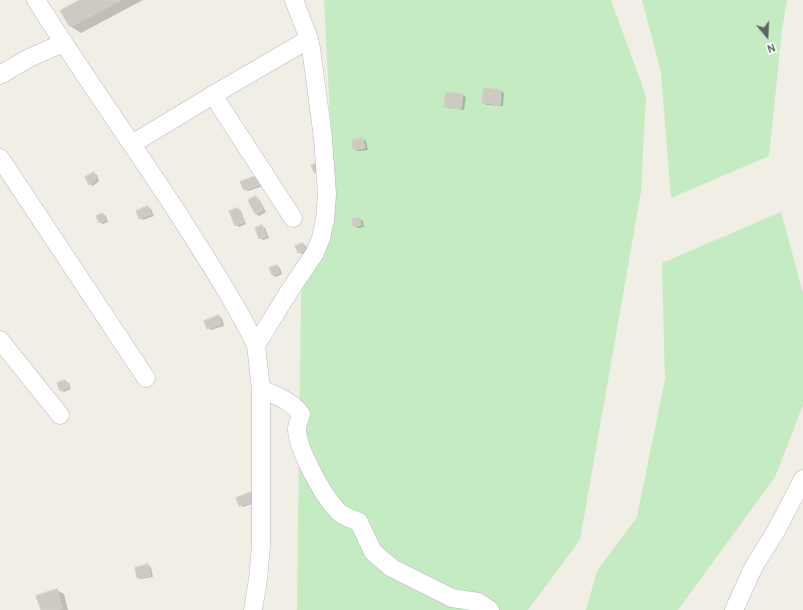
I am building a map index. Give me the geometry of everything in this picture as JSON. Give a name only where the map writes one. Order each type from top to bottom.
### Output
[{"type":"street","points":[[36,0],[229,293],[256,345],[261,389],[261,546],[253,610]]},
{"type":"street","points":[[256,345],[314,253],[321,238],[325,220],[327,194],[321,121],[309,39],[294,0]]},
{"type":"street","points":[[132,144],[213,94],[309,39]]},
{"type":"street","points":[[0,75],[29,58],[63,43]]},
{"type":"street","points":[[213,94],[293,218]]},
{"type":"street","points":[[0,158],[146,378]]},
{"type":"street","points":[[0,340],[60,415]]},
{"type":"street","points":[[261,389],[296,407],[301,414],[297,429],[300,443],[309,467],[336,510],[359,522],[369,545],[376,556],[392,568],[452,598],[478,602],[490,610]]},
{"type":"street","points":[[734,610],[754,566],[776,531],[803,479]]},
{"type":"green space","points":[[324,0],[611,0],[646,96],[641,192],[580,540],[528,610],[297,610],[301,295],[332,153]]},
{"type":"green space","points":[[642,0],[787,0],[782,30],[769,156],[671,198],[661,73]]},
{"type":"green space","points":[[781,212],[803,293],[803,405],[775,477],[678,610],[586,610],[597,571],[637,517],[665,379],[662,263]]},
{"type":"building","points":[[80,0],[121,0],[70,27],[60,11]]},
{"type":"building","points":[[484,88],[501,90],[500,105],[482,103]]},
{"type":"building","points":[[446,92],[463,94],[461,109],[444,107]]},
{"type":"building","points":[[363,138],[365,148],[353,150],[352,140]]},
{"type":"building","points":[[319,163],[321,170],[314,173],[311,165]]},
{"type":"building","points":[[94,172],[96,179],[89,185],[85,177]]},
{"type":"building","points":[[256,176],[259,185],[244,190],[240,182]]},
{"type":"building","points":[[256,196],[263,210],[255,214],[248,200]]},
{"type":"building","points":[[148,206],[151,214],[139,219],[136,211]]},
{"type":"building","points":[[238,208],[244,222],[235,226],[229,211]]},
{"type":"building","points":[[103,213],[105,220],[99,223],[96,216]]},
{"type":"building","points":[[360,218],[361,225],[353,227],[352,219]]},
{"type":"building","points":[[262,225],[266,236],[259,239],[255,228]]},
{"type":"building","points":[[303,243],[305,250],[298,253],[295,246]]},
{"type":"building","points":[[277,265],[279,273],[272,275],[269,268]]},
{"type":"building","points":[[219,315],[221,324],[207,329],[204,321]]},
{"type":"building","points":[[65,380],[69,387],[60,391],[57,383]]},
{"type":"building","points":[[251,492],[254,501],[239,506],[236,498]]},
{"type":"building","points":[[148,564],[150,576],[137,578],[135,568]]},
{"type":"building","points":[[57,589],[62,608],[41,610],[36,596]]}]
